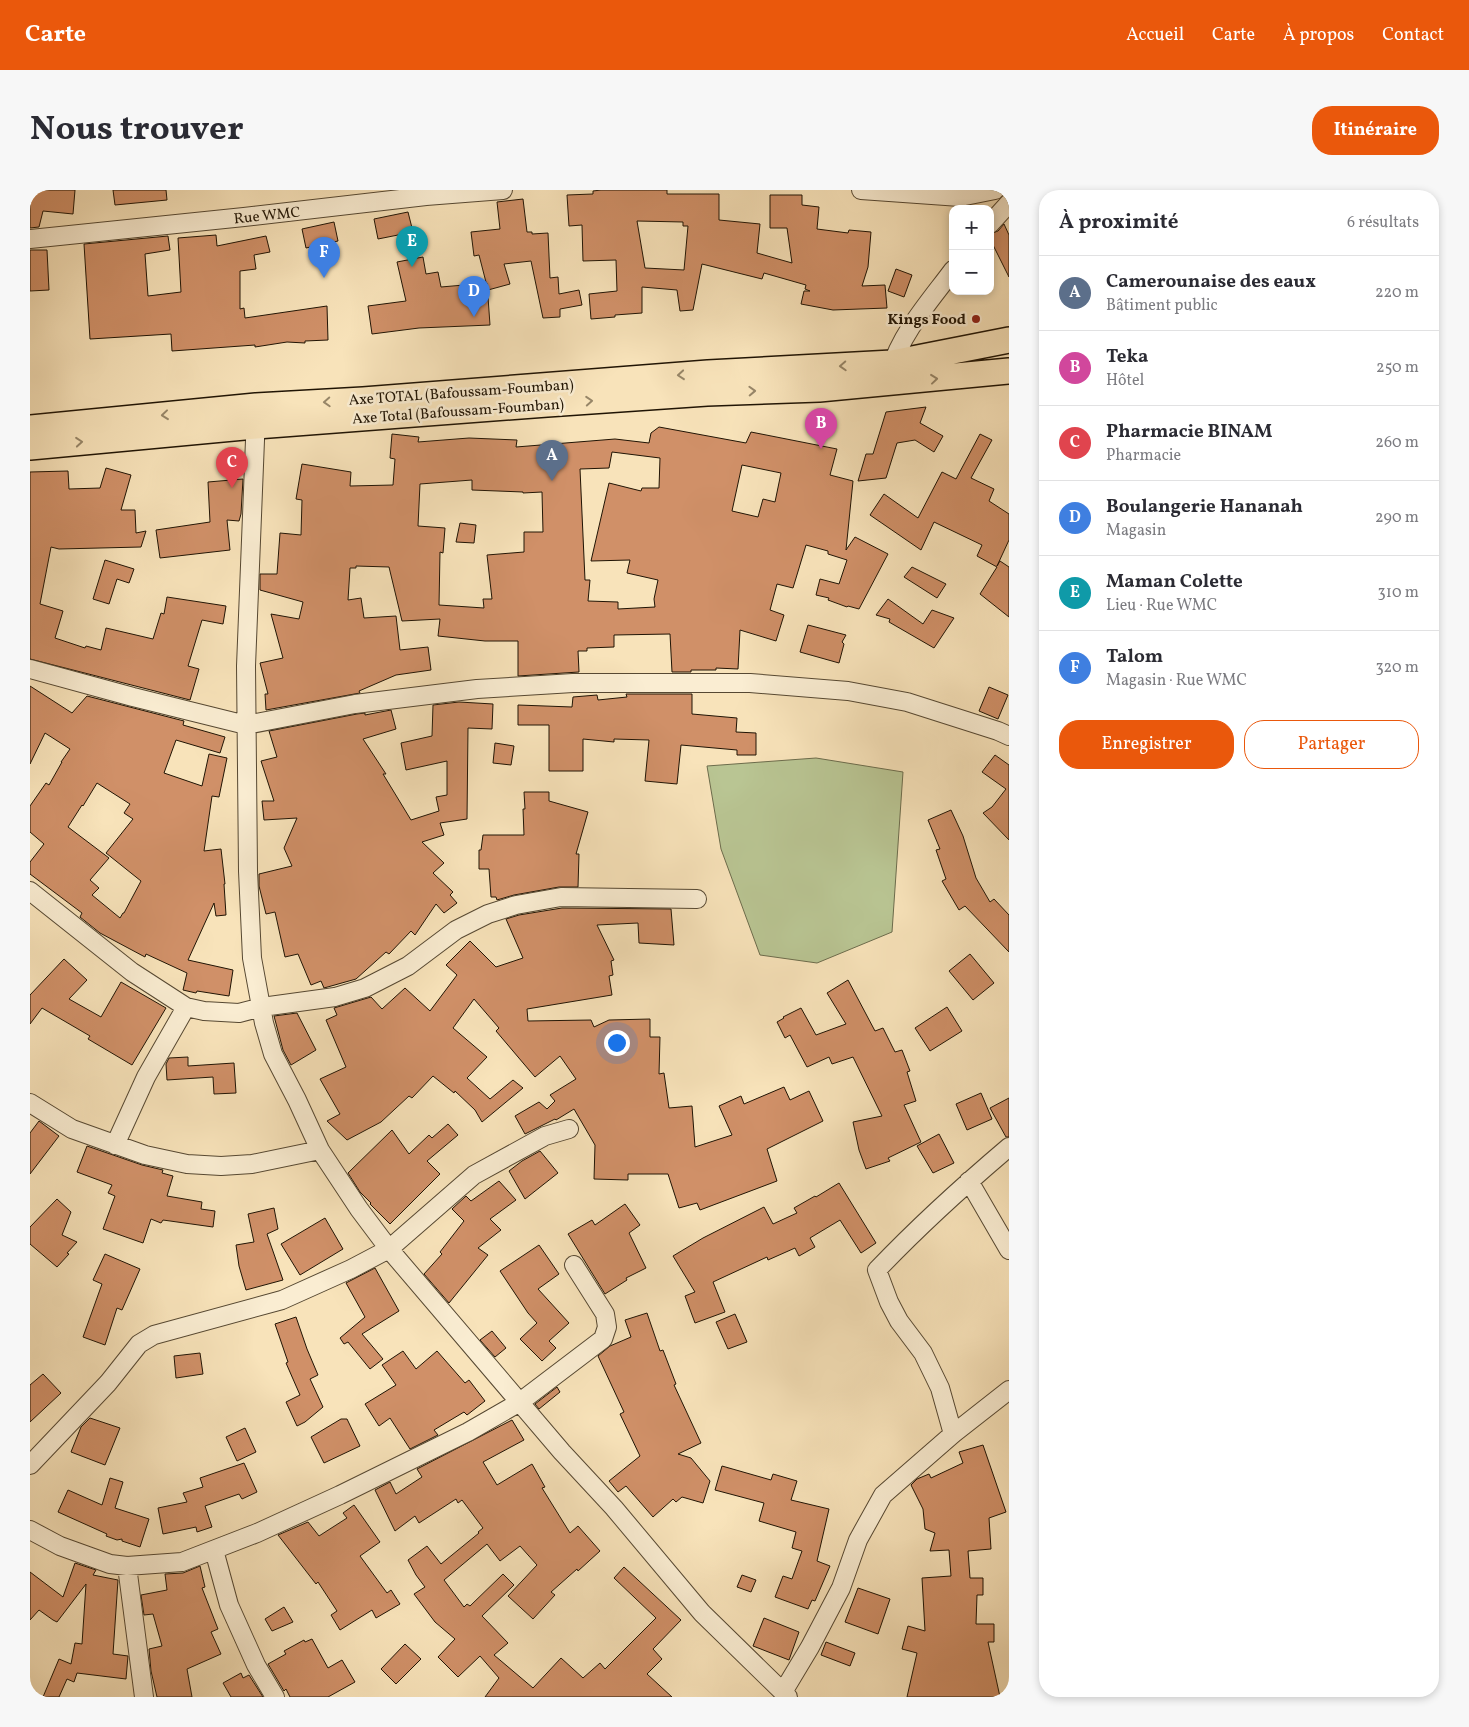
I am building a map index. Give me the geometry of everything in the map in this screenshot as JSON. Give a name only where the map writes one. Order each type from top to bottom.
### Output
[{"type":"highway","points":[[889,373],[1009,340]]},
{"type":"highway","points":[[889,373],[1009,371]]},
{"type":"highway","name":"Axe TOTAL (Bafoussam-Foumban)","points":[[30,428],[365,409],[708,373],[889,373]]},
{"type":"highway","points":[[30,447],[256,416]]},
{"type":"street","name":"Rue WMC","points":[[30,239],[244,218],[426,196],[503,190]]},
{"type":"street","points":[[861,190],[960,197],[996,190]]},
{"type":"street","points":[[994,220],[1009,204]]},
{"type":"street","points":[[889,373],[913,324],[949,275]]},
{"type":"street","points":[[256,416],[246,666],[252,958],[264,1023],[273,1054],[320,1150],[359,1209],[389,1249],[562,1452],[614,1508],[702,1613],[785,1694],[841,1588],[858,1540],[883,1495],[953,1434],[1009,1390]]},
{"type":"street","points":[[30,669],[246,725],[355,704],[477,689],[573,683],[750,683],[848,692],[907,702],[998,730],[1009,736]]},
{"type":"street","points":[[30,891],[132,972],[186,1007],[204,1011],[239,1013],[335,997],[365,988],[408,966],[456,930],[488,914],[516,905],[562,897],[697,899]]},
{"type":"street","points":[[115,1145],[146,1078],[186,1007]]},
{"type":"street","points":[[30,1103],[72,1129],[144,1156],[188,1164],[221,1166],[252,1164],[320,1150]]},
{"type":"street","points":[[30,1465],[108,1383],[139,1344],[154,1335],[282,1300],[351,1269],[389,1249],[474,1175],[545,1136],[569,1129]]},
{"type":"street","points":[[953,1434],[940,1388],[924,1354],[899,1321],[889,1302],[877,1270],[969,1181],[1009,1147]]},
{"type":"street","points":[[969,1181],[1009,1250]]},
{"type":"street","points":[[30,1530],[60,1546],[110,1564],[127,1566],[182,1562],[340,1495],[468,1432],[520,1402],[603,1339],[607,1327],[605,1314],[574,1265]]},
{"type":"street","points":[[214,1550],[229,1605],[256,1665],[275,1697]]},
{"type":"street","points":[[127,1566],[144,1697]]},
{"type":"green space","points":[[816,758],[903,772],[892,932],[817,963],[760,955],[721,849],[707,766]]},
{"type":"building","points":[[30,190],[75,190],[73,214],[43,211],[39,227],[30,228]]},
{"type":"building","points":[[113,190],[166,190],[167,200],[115,205]]},
{"type":"building","points":[[667,190],[667,194],[719,194],[719,220],[760,224],[757,253],[792,263],[787,228],[770,228],[770,195],[802,195],[802,205],[819,207],[817,229],[848,233],[849,230],[871,232],[868,267],[862,286],[885,285],[887,308],[833,310],[801,304],[804,291],[810,291],[805,289],[806,285],[764,273],[762,279],[702,264],[693,310],[680,311],[677,290],[642,287],[642,313],[591,319],[589,294],[617,291],[616,260],[583,261],[582,225],[569,226],[567,195],[593,194],[593,191]],"holes":[[[637,221],[683,222],[683,226],[688,226],[684,270],[645,268]]]},
{"type":"building","points":[[523,199],[527,232],[532,232],[532,234],[548,233],[550,278],[558,277],[559,294],[579,290],[582,305],[560,309],[560,317],[543,318],[531,261],[504,264],[510,284],[488,290],[479,255],[474,256],[471,232],[500,229],[497,202]]},
{"type":"building","points":[[408,212],[413,232],[378,239],[374,219]]},
{"type":"building","points":[[334,222],[338,241],[306,248],[302,229]]},
{"type":"building","points":[[1004,224],[1009,235],[1009,277],[994,247],[994,232]]},
{"type":"building","points":[[216,235],[217,246],[266,236],[270,252],[254,255],[256,269],[240,271],[240,309],[244,308],[245,318],[327,306],[328,340],[305,341],[305,343],[287,342],[255,347],[255,345],[172,351],[171,334],[90,339],[84,244],[168,236],[170,250],[145,254],[148,296],[181,292],[178,238]]},
{"type":"building","points":[[30,250],[47,250],[49,290],[30,291]]},
{"type":"building","points":[[423,257],[426,274],[438,272],[441,287],[487,283],[490,325],[419,328],[372,334],[368,306],[406,301],[397,262]]},
{"type":"building","points":[[896,269],[912,275],[904,297],[888,291]]},
{"type":"building","points":[[926,407],[920,423],[943,436],[934,452],[915,440],[897,443],[886,478],[858,481],[866,454],[873,454],[886,412]]},
{"type":"building","points":[[659,427],[746,443],[751,432],[837,449],[830,475],[853,481],[846,550],[855,537],[888,554],[859,609],[847,607],[828,600],[829,598],[816,595],[820,579],[839,584],[847,560],[828,554],[828,551],[806,545],[793,588],[777,584],[770,610],[784,615],[776,641],[740,630],[738,669],[716,668],[716,670],[672,672],[670,634],[614,635],[614,647],[587,648],[587,651],[578,651],[579,672],[518,676],[518,641],[485,641],[438,636],[440,619],[402,621],[389,567],[356,566],[356,568],[350,568],[348,600],[361,598],[364,618],[396,616],[400,650],[428,647],[431,670],[396,675],[359,691],[360,693],[266,710],[265,694],[268,694],[260,663],[283,658],[271,614],[299,619],[303,602],[260,590],[260,574],[277,574],[280,533],[301,535],[302,500],[296,499],[302,464],[351,472],[350,486],[393,485],[395,459],[390,458],[392,434],[419,437],[418,442],[469,438],[517,440],[516,447],[615,439],[649,443],[651,433]],"holes":[[[612,452],[660,458],[659,488],[642,488],[641,491],[609,483],[591,561],[630,560],[627,573],[658,580],[654,599],[655,607],[618,609],[618,602],[588,601],[590,580],[585,580],[580,469],[609,468]],[[742,465],[781,473],[775,502],[763,499],[758,517],[732,511]],[[472,480],[472,490],[523,493],[542,492],[543,532],[524,532],[524,552],[487,555],[492,599],[483,599],[484,608],[439,605],[440,552],[443,553],[445,528],[418,526],[420,484]]]},
{"type":"building","points":[[980,434],[992,440],[971,478],[994,489],[989,501],[1009,514],[1009,540],[997,566],[1000,561],[1009,567],[1009,617],[980,594],[997,567],[977,556],[982,545],[934,522],[921,550],[870,515],[884,494],[918,518],[942,472],[956,479]]},
{"type":"building","points":[[106,468],[131,475],[121,510],[135,510],[136,533],[146,531],[141,547],[59,549],[51,547],[40,604],[63,611],[55,638],[85,648],[86,646],[101,650],[106,628],[153,639],[161,613],[164,614],[167,597],[226,606],[223,624],[202,620],[188,666],[199,669],[190,700],[30,659],[30,472],[68,471],[69,489],[100,488]]},
{"type":"building","points":[[243,479],[239,521],[227,520],[230,550],[160,558],[156,530],[210,522],[208,482]]},
{"type":"building","points":[[460,523],[476,525],[474,543],[456,542]]},
{"type":"building","points":[[105,560],[134,569],[129,583],[117,579],[109,604],[93,599]]},
{"type":"building","points":[[912,567],[946,584],[937,598],[904,577]]},
{"type":"building","points":[[888,599],[923,624],[932,610],[954,618],[934,648],[889,622],[890,619],[876,615]]},
{"type":"building","points":[[808,625],[846,635],[842,642],[844,644],[839,663],[800,652]]},
{"type":"building","points":[[30,686],[72,713],[87,696],[184,721],[183,725],[225,737],[220,753],[176,740],[164,773],[202,786],[209,754],[227,758],[219,797],[212,796],[204,851],[221,849],[226,915],[216,916],[214,903],[188,960],[233,970],[229,996],[183,990],[187,973],[146,954],[145,957],[100,933],[80,917],[82,913],[30,874],[30,862],[44,844],[30,832],[30,806],[46,783],[49,785],[70,749],[45,733],[30,764]],"holes":[[[97,783],[130,804],[124,813],[133,819],[106,853],[141,881],[120,918],[92,895],[99,888],[90,880],[109,858],[68,827]]]},
{"type":"building","points":[[989,687],[1008,695],[998,719],[979,711]]},
{"type":"building","points":[[626,694],[692,694],[692,714],[737,718],[736,732],[756,733],[756,755],[737,755],[737,750],[681,745],[677,784],[645,781],[649,740],[614,739],[614,742],[583,739],[583,771],[549,771],[549,725],[518,725],[518,705],[572,707],[573,697],[597,695],[598,700],[627,697]]},
{"type":"building","points":[[459,702],[493,704],[492,729],[468,728],[467,819],[440,823],[444,835],[422,842],[444,863],[433,873],[453,892],[450,895],[457,903],[444,913],[436,904],[415,935],[411,931],[389,954],[386,952],[356,979],[324,988],[321,981],[311,985],[298,954],[285,957],[275,912],[266,914],[259,886],[259,874],[292,866],[284,848],[297,818],[264,820],[262,801],[274,801],[261,761],[277,757],[269,731],[357,714],[365,713],[365,715],[391,710],[396,729],[363,739],[386,774],[383,774],[411,820],[439,811],[436,797],[447,795],[447,761],[406,770],[401,743],[432,736],[433,705]]},
{"type":"building","points":[[495,743],[514,746],[511,765],[493,763]]},
{"type":"building","points":[[995,755],[1009,765],[1009,840],[983,813],[992,807],[1006,789],[982,772]]},
{"type":"building","points":[[524,792],[549,792],[549,801],[588,812],[576,854],[579,854],[578,887],[559,887],[497,900],[496,897],[491,897],[489,869],[479,869],[479,850],[481,850],[483,835],[524,835]]},
{"type":"building","points":[[951,810],[963,836],[976,878],[990,902],[994,899],[1009,915],[1009,952],[965,906],[959,910],[942,881],[946,879],[936,850],[940,849],[928,820]]},
{"type":"building","points":[[562,908],[671,909],[674,945],[639,943],[638,923],[597,925],[614,960],[611,961],[613,975],[609,976],[612,995],[527,1009],[528,1021],[591,1020],[594,1027],[609,1020],[650,1019],[650,1037],[660,1037],[659,1074],[664,1073],[669,1108],[692,1106],[695,1147],[732,1135],[719,1106],[741,1096],[744,1104],[784,1087],[790,1100],[809,1091],[823,1121],[767,1149],[777,1181],[700,1210],[697,1203],[679,1208],[668,1174],[628,1174],[628,1180],[594,1179],[595,1145],[574,1109],[556,1120],[525,1134],[515,1116],[539,1102],[547,1109],[555,1101],[550,1095],[576,1079],[560,1056],[535,1077],[496,1031],[499,1028],[474,999],[453,1028],[487,1057],[467,1078],[490,1099],[513,1080],[523,1088],[482,1122],[475,1110],[455,1091],[454,1093],[433,1076],[412,1098],[409,1096],[381,1122],[347,1140],[327,1121],[340,1114],[320,1079],[346,1067],[326,1020],[337,1015],[334,1008],[371,997],[382,1009],[405,988],[430,1011],[457,975],[446,965],[470,941],[496,967],[523,958],[506,919]]},
{"type":"building","points":[[970,954],[994,983],[973,1000],[949,971]]},
{"type":"building","points":[[64,959],[87,980],[69,999],[101,1017],[121,982],[166,1008],[132,1065],[88,1039],[90,1036],[42,1008],[30,1024],[30,995]]},
{"type":"building","points":[[848,980],[875,1031],[883,1028],[895,1052],[902,1050],[910,1071],[907,1072],[916,1101],[904,1105],[921,1142],[888,1158],[890,1161],[866,1169],[859,1150],[853,1122],[882,1116],[853,1057],[832,1064],[829,1057],[807,1067],[790,1035],[785,1038],[777,1022],[801,1008],[816,1035],[846,1024],[827,993]]},
{"type":"building","points":[[947,1007],[962,1031],[930,1051],[915,1028]]},
{"type":"building","points":[[297,1013],[316,1050],[291,1065],[283,1050],[274,1016]]},
{"type":"building","points":[[188,1057],[188,1066],[234,1063],[236,1093],[214,1094],[213,1077],[167,1080],[166,1064],[169,1058]]},
{"type":"building","points":[[981,1093],[992,1119],[967,1130],[956,1104]]},
{"type":"building","points":[[1009,1098],[1009,1137],[1006,1137],[990,1108]]},
{"type":"building","points":[[39,1121],[59,1136],[30,1174],[30,1133]]},
{"type":"building","points":[[448,1124],[458,1135],[427,1161],[440,1174],[390,1224],[360,1192],[348,1173],[392,1130],[409,1154],[429,1135],[432,1138]]},
{"type":"building","points":[[939,1134],[954,1163],[933,1173],[917,1146]]},
{"type":"building","points":[[87,1146],[142,1165],[163,1170],[162,1173],[173,1176],[167,1196],[202,1202],[201,1209],[215,1211],[213,1227],[163,1220],[161,1223],[151,1219],[143,1243],[103,1229],[115,1196],[108,1193],[112,1185],[77,1172]]},
{"type":"building","points":[[540,1151],[558,1173],[525,1199],[509,1171]]},
{"type":"building","points":[[499,1181],[516,1200],[490,1219],[501,1230],[478,1248],[488,1255],[449,1303],[424,1274],[442,1254],[440,1252],[464,1221],[452,1209],[466,1196],[471,1201]]},
{"type":"building","points":[[839,1183],[876,1243],[861,1253],[840,1220],[810,1238],[815,1247],[799,1256],[795,1248],[768,1260],[767,1257],[713,1282],[725,1312],[695,1323],[685,1296],[695,1292],[673,1256],[703,1238],[764,1207],[773,1224],[797,1213],[794,1208]]},
{"type":"building","points":[[57,1199],[71,1212],[62,1235],[77,1242],[57,1267],[30,1244],[30,1227]]},
{"type":"building","points":[[625,1204],[640,1225],[629,1233],[646,1268],[626,1278],[627,1280],[605,1294],[568,1234],[592,1220],[595,1225]]},
{"type":"building","points":[[274,1208],[278,1229],[267,1234],[283,1280],[246,1290],[239,1266],[236,1245],[254,1242],[248,1214]]},
{"type":"building","points":[[325,1218],[343,1249],[300,1275],[281,1244]]},
{"type":"building","points":[[539,1245],[559,1274],[538,1289],[569,1323],[549,1341],[556,1348],[542,1361],[520,1339],[537,1323],[528,1313],[500,1271]]},
{"type":"building","points":[[105,1254],[140,1269],[122,1310],[117,1308],[105,1345],[83,1337],[102,1284],[93,1280]]},
{"type":"building","points":[[375,1268],[399,1311],[362,1334],[383,1359],[370,1369],[348,1342],[344,1344],[340,1338],[365,1317],[346,1283]]},
{"type":"building","points":[[647,1313],[660,1351],[663,1350],[676,1384],[674,1385],[701,1443],[678,1454],[691,1458],[710,1481],[703,1503],[682,1497],[676,1502],[673,1499],[653,1517],[626,1486],[618,1492],[609,1481],[640,1456],[620,1414],[624,1412],[598,1356],[610,1346],[631,1337],[625,1320]]},
{"type":"building","points":[[735,1314],[747,1342],[728,1349],[716,1322]]},
{"type":"building","points":[[296,1317],[318,1375],[310,1379],[323,1407],[297,1426],[286,1402],[300,1395],[286,1363],[288,1362],[275,1324]]},
{"type":"building","points":[[492,1331],[506,1348],[495,1357],[480,1340]]},
{"type":"building","points":[[403,1351],[416,1369],[437,1351],[465,1383],[469,1380],[485,1401],[467,1415],[464,1412],[434,1430],[438,1435],[410,1449],[390,1418],[379,1426],[365,1404],[396,1385],[382,1365]]},
{"type":"building","points":[[200,1353],[203,1374],[176,1378],[174,1356]]},
{"type":"building","points":[[43,1374],[61,1393],[30,1422],[30,1385]]},
{"type":"building","points":[[557,1387],[560,1392],[539,1409],[535,1404]]},
{"type":"building","points":[[90,1418],[120,1428],[105,1465],[71,1452],[81,1427]]},
{"type":"building","points":[[341,1419],[347,1419],[360,1446],[324,1463],[311,1437]]},
{"type":"building","points":[[512,1420],[524,1440],[483,1462],[497,1485],[532,1464],[545,1487],[542,1488],[570,1533],[578,1526],[600,1551],[551,1592],[555,1595],[533,1619],[508,1596],[537,1565],[520,1546],[500,1561],[487,1544],[444,1580],[464,1607],[467,1604],[470,1606],[503,1574],[514,1585],[482,1616],[508,1643],[494,1655],[533,1688],[561,1658],[583,1678],[600,1663],[605,1669],[656,1618],[614,1578],[624,1567],[681,1620],[653,1649],[662,1659],[647,1674],[672,1697],[485,1697],[499,1678],[480,1656],[458,1677],[438,1657],[455,1639],[435,1622],[414,1594],[425,1587],[408,1560],[427,1546],[441,1564],[483,1528],[462,1500],[458,1503],[456,1499],[419,1523],[415,1516],[395,1531],[375,1490],[390,1482],[396,1494],[422,1477],[417,1469]]},
{"type":"building","points":[[245,1428],[256,1452],[237,1461],[226,1437]]},
{"type":"building","points":[[983,1445],[1006,1512],[989,1518],[991,1549],[968,1551],[970,1578],[983,1578],[983,1595],[977,1595],[976,1624],[994,1624],[994,1642],[988,1642],[1000,1697],[907,1697],[917,1653],[902,1649],[908,1626],[925,1631],[922,1578],[951,1576],[949,1550],[930,1551],[935,1533],[925,1529],[923,1509],[911,1485],[917,1479],[929,1474],[931,1478],[963,1463],[959,1452]]},
{"type":"building","points":[[244,1463],[257,1492],[242,1499],[239,1494],[205,1506],[212,1527],[197,1532],[196,1527],[163,1534],[158,1508],[187,1502],[183,1493],[203,1487],[200,1478]]},
{"type":"building","points":[[722,1466],[771,1480],[773,1474],[797,1481],[791,1500],[829,1509],[817,1561],[830,1566],[815,1601],[812,1600],[808,1609],[775,1597],[783,1576],[792,1579],[802,1551],[792,1548],[796,1532],[759,1521],[764,1503],[715,1490]]},
{"type":"building","points":[[110,1478],[123,1482],[115,1508],[149,1519],[140,1547],[122,1541],[122,1539],[117,1540],[106,1536],[107,1534],[58,1512],[68,1490],[102,1505]]},
{"type":"building","points":[[354,1505],[380,1542],[360,1556],[387,1593],[391,1590],[400,1604],[376,1618],[372,1610],[340,1630],[331,1615],[337,1611],[318,1582],[316,1584],[278,1535],[308,1522],[319,1536],[347,1518],[343,1513]]},
{"type":"building","points":[[75,1563],[96,1570],[93,1575],[118,1580],[113,1654],[128,1656],[126,1679],[77,1673],[74,1682],[67,1679],[59,1697],[43,1697],[59,1659],[71,1664],[75,1643],[82,1644],[86,1584],[57,1622],[39,1610],[30,1620],[30,1572],[63,1597]]},
{"type":"building","points":[[200,1566],[205,1587],[202,1588],[218,1629],[211,1632],[221,1654],[187,1669],[192,1697],[157,1697],[151,1671],[149,1649],[162,1646],[153,1614],[144,1615],[141,1595],[167,1590],[165,1574],[183,1573]]},
{"type":"building","points":[[742,1575],[756,1580],[751,1592],[737,1587]]},
{"type":"building","points":[[858,1588],[890,1599],[878,1634],[845,1622]]},
{"type":"building","points":[[284,1607],[293,1622],[272,1631],[265,1619]]},
{"type":"building","points":[[764,1618],[799,1632],[789,1660],[753,1646]]},
{"type":"building","points":[[312,1639],[328,1668],[342,1660],[355,1682],[328,1697],[290,1697],[286,1689],[284,1691],[268,1664],[286,1654],[284,1651],[304,1640],[305,1642]]},
{"type":"building","points":[[826,1642],[855,1653],[850,1666],[821,1655]]},
{"type":"building","points":[[405,1644],[421,1659],[396,1684],[381,1669]]},
{"type":"building","points":[[241,1673],[243,1678],[249,1675],[263,1697],[231,1697],[223,1683]]},
{"type":"place","name":"Maman Colette","points":[[412,267]]},
{"type":"place","name":"Talom","points":[[324,278]]},
{"type":"place","name":"Boulangerie Hananah","points":[[474,317]]},
{"type":"place","name":"Kings Food","points":[[976,319]]},
{"type":"place","name":"Teka","points":[[821,449]]},
{"type":"place","name":"Camerounaise des eaux","points":[[552,481]]},
{"type":"place","name":"Pharmacie BINAM","points":[[232,488]]}]
